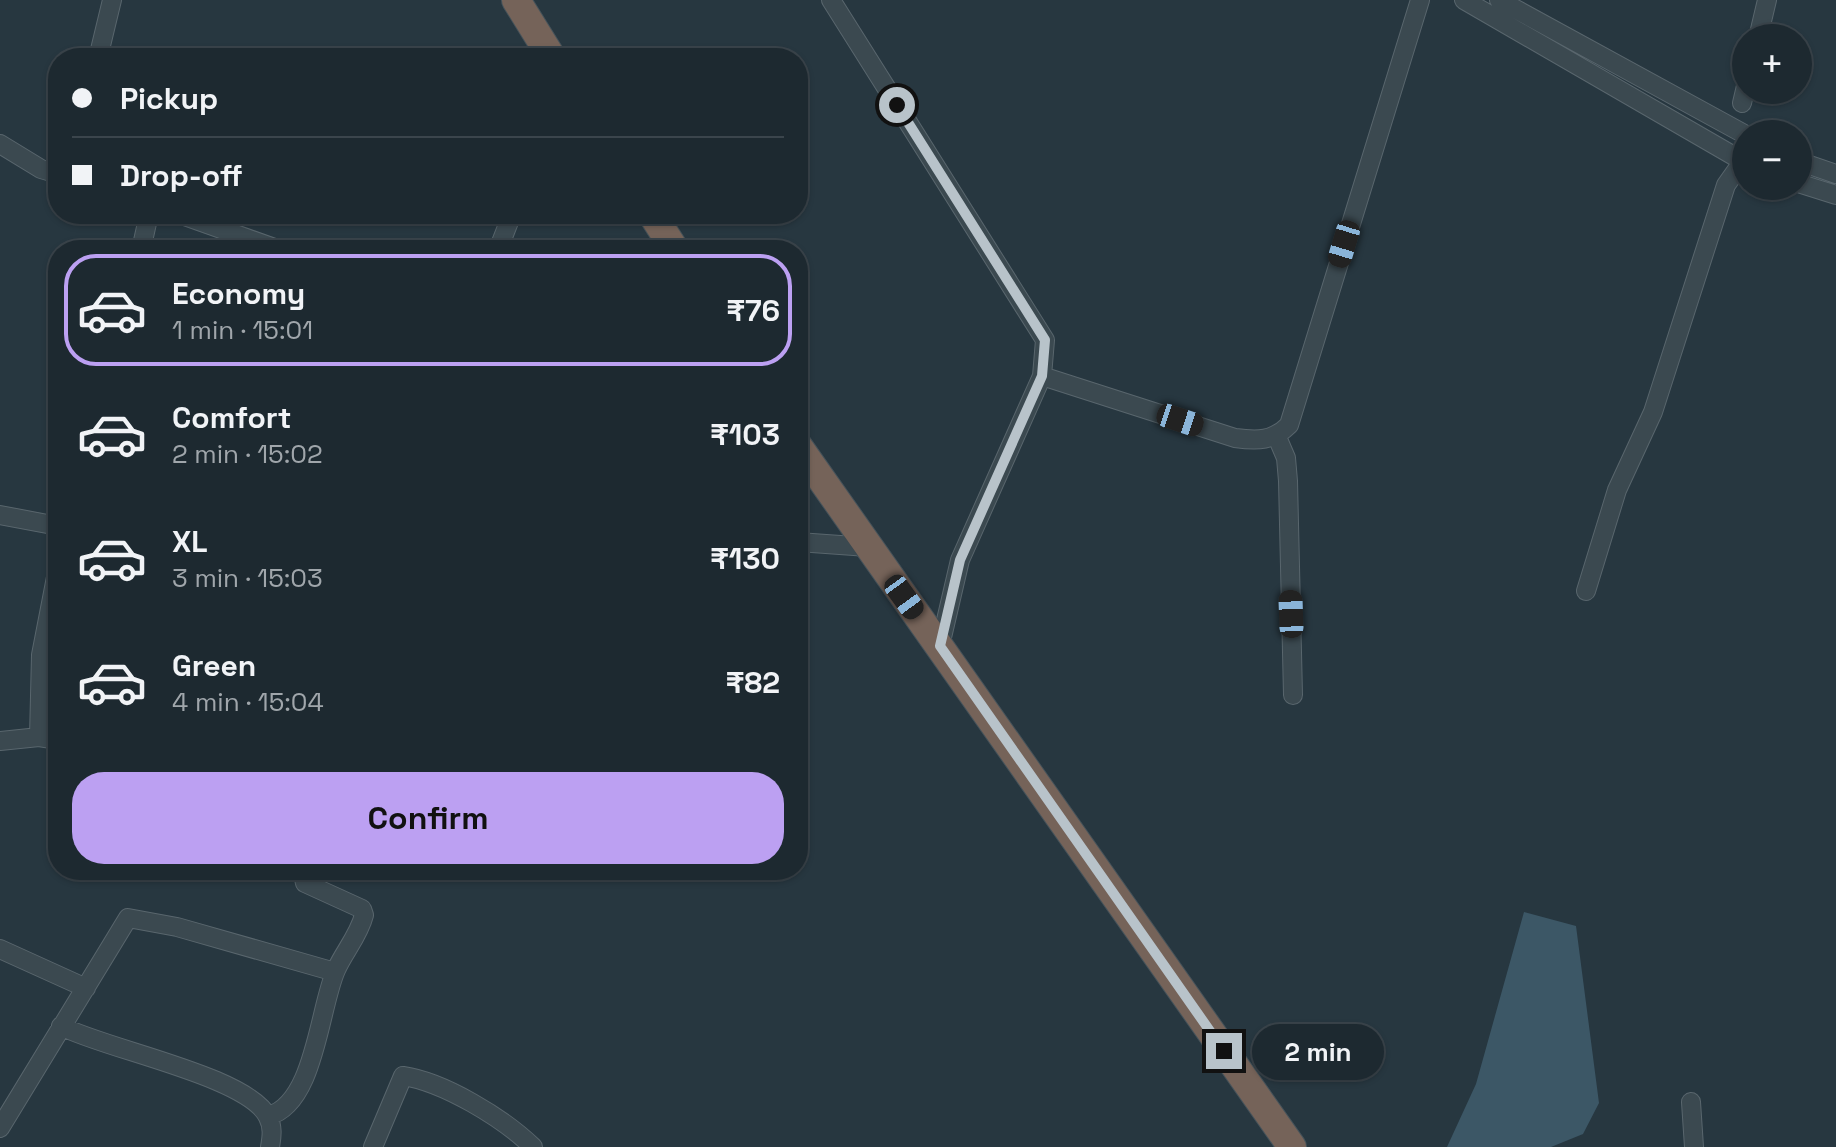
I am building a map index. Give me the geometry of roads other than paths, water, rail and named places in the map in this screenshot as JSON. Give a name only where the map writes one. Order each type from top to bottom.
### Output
[{"type":"highway","points":[[516,0],[546,48]]},
{"type":"highway","points":[[808,460],[1292,1147]]},
{"type":"street","points":[[100,48],[112,0]]},
{"type":"street","points":[[831,0],[1045,340],[1042,376],[960,560],[940,646]]},
{"type":"street","points":[[1042,376],[1235,438],[1257,440],[1277,437],[1289,425],[1420,0]]},
{"type":"street","points":[[1464,0],[1732,155]]},
{"type":"street","points":[[1499,0],[1732,127]]},
{"type":"street","points":[[1761,24],[1767,0]]},
{"type":"street","points":[[0,144],[48,171]]},
{"type":"street","points":[[1812,166],[1836,174]]},
{"type":"street","points":[[1586,591],[1617,490],[1653,412],[1726,185],[1732,177]]},
{"type":"street","points":[[1812,187],[1836,195]]},
{"type":"street","points":[[207,224],[252,240]]},
{"type":"street","points":[[1277,437],[1286,458],[1288,481],[1293,695]]},
{"type":"street","points":[[0,515],[48,524]]},
{"type":"street","points":[[808,543],[868,547]]},
{"type":"street","points":[[39,737],[41,655],[48,619]]},
{"type":"street","points":[[0,741],[48,738]]},
{"type":"street","points":[[268,1116],[287,1107],[299,1087],[318,1037],[335,972],[364,915],[362,909],[304,880]]},
{"type":"street","points":[[0,1128],[128,918],[166,924],[335,972]]},
{"type":"street","points":[[0,949],[86,988]]},
{"type":"street","points":[[61,1026],[81,1037],[188,1070],[257,1103],[268,1116],[272,1131],[270,1147]]},
{"type":"street","points":[[373,1147],[403,1076],[419,1079],[488,1112],[533,1147]]},
{"type":"street","points":[[1691,1102],[1694,1147]]},
{"type":"water","points":[[1524,912],[1576,926],[1599,1103],[1583,1134],[1551,1147],[1447,1147],[1476,1084]]}]
